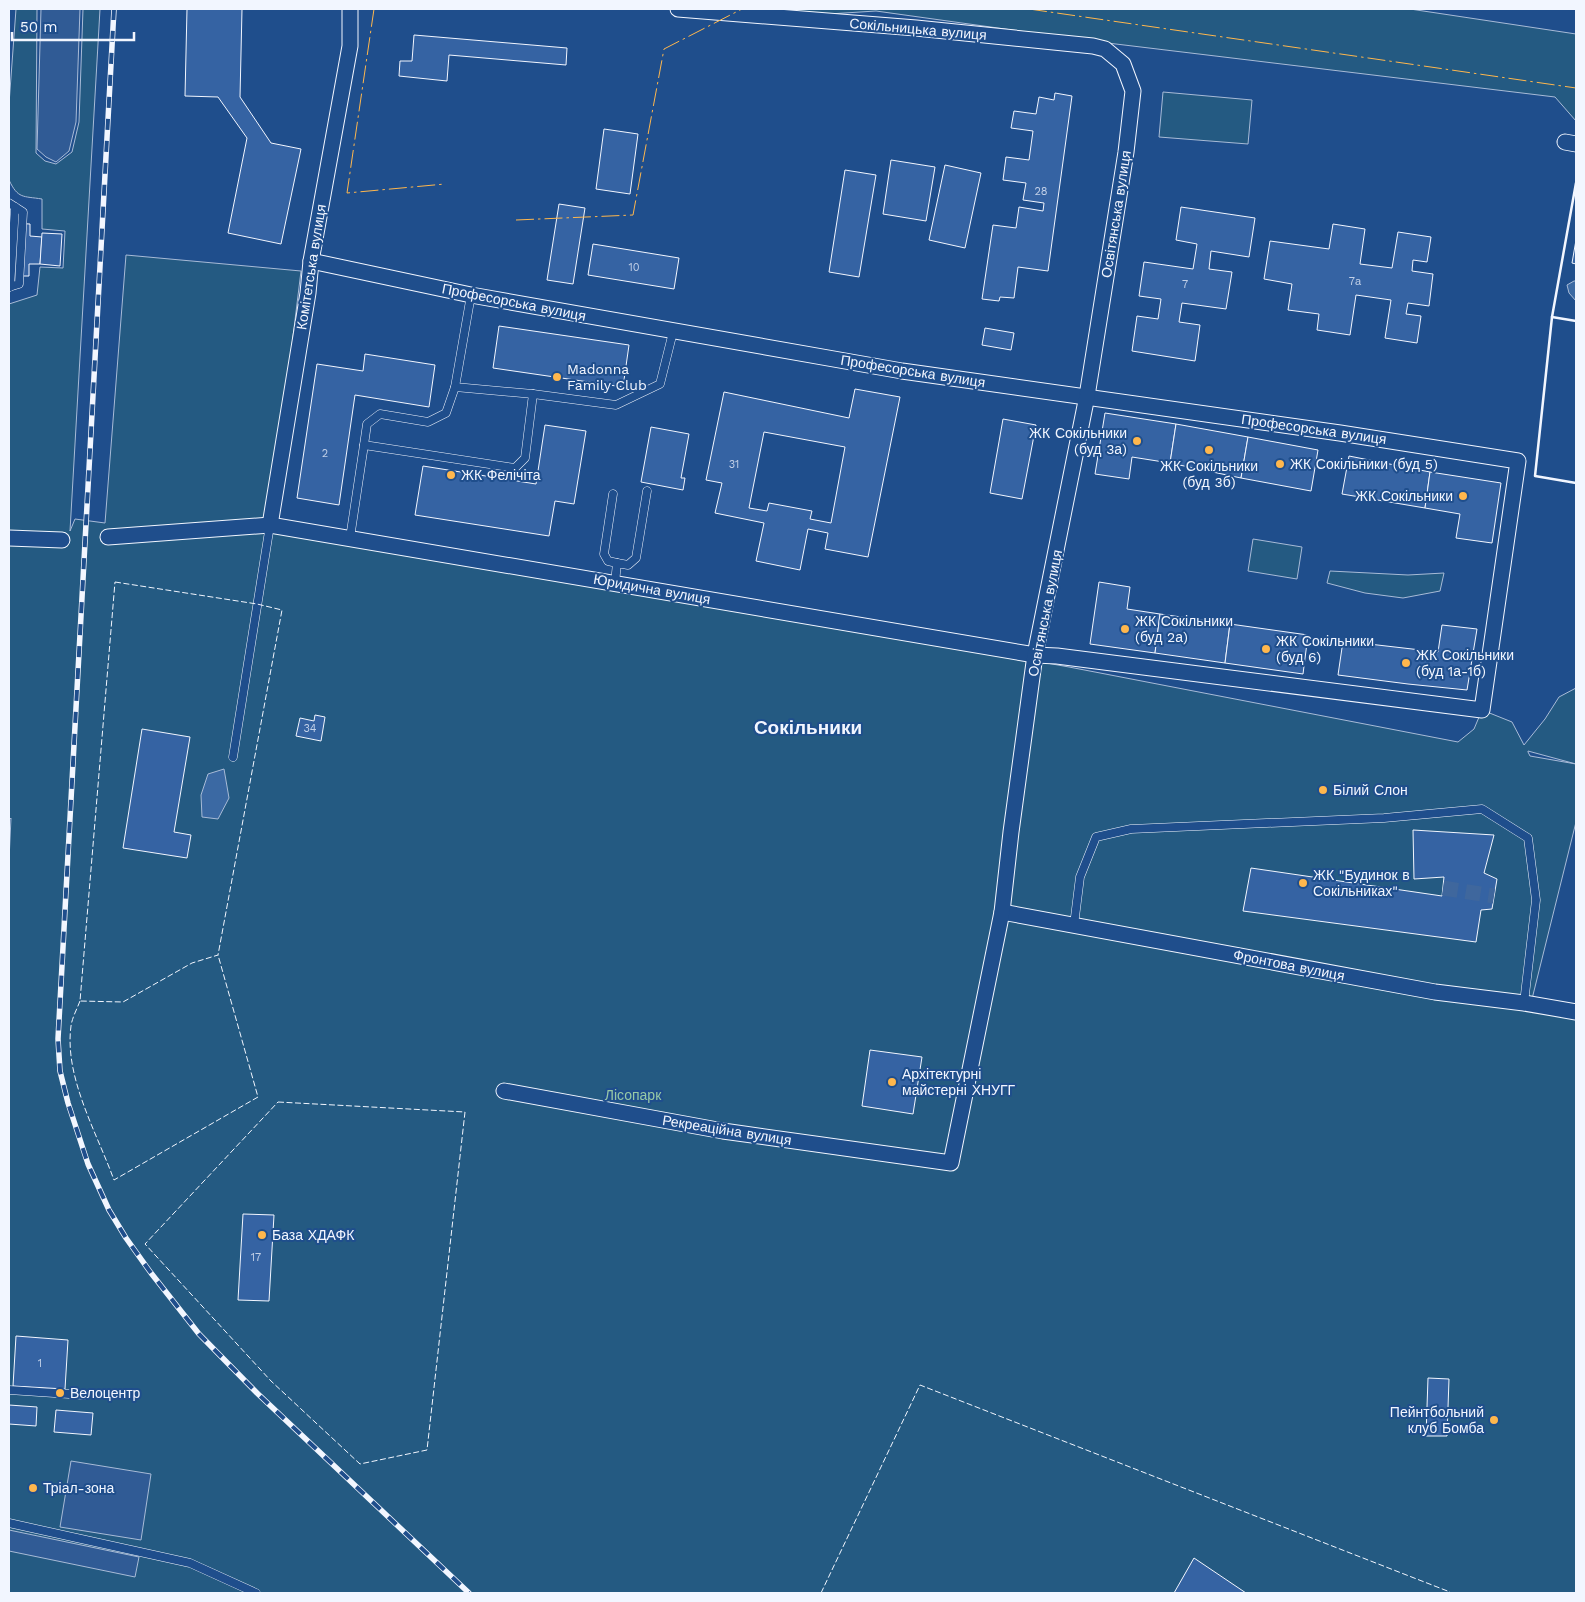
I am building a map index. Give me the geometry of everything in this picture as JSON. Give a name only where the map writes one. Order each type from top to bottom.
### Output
[{"type":"street","name":"Комітетська вулиця","points":[[270,526],[311,261],[350,46],[350,9]]},
{"type":"street","name":"Сокільницька вулиця","points":[[678,9],[906,27],[1093,46],[1105,49],[1123,64]]},
{"type":"street","name":"Освітянська вулиця","points":[[951,1163],[1002,912],[1035,655],[1087,396],[1126,152],[1133,91],[1123,64]]},
{"type":"street","name":"Професорська вулиця","points":[[311,261],[471,295],[902,371],[1340,432],[1518,461]]},
{"type":"street","name":"Юридична вулиця","points":[[108,538],[270,526],[1035,655],[1076,658],[1482,710],[1518,461]]},
{"type":"street","points":[[9,538],[62,540]]},
{"type":"street","name":"Фронтова вулиця","points":[[1002,912],[1435,992],[1524,1003],[1576,1012]]},
{"type":"street","name":"Рекреаційна вулиця","points":[[504,1091],[723,1132],[951,1163]]},
{"type":"lane","points":[[10,287],[19,284],[23,212],[12,205]]},
{"type":"lane","points":[[350,538],[367,424],[380,414],[428,422],[446,412],[455,387],[471,295]]},
{"type":"lane","points":[[455,387],[533,394],[616,405],[660,384],[673,332]]},
{"type":"lane","points":[[364,445],[515,468],[525,458],[533,394]]},
{"type":"lane","points":[[613,494],[604,554],[608,561],[628,565],[636,558],[647,491]]},
{"type":"lane","points":[[233,757],[270,526]]},
{"type":"lane","points":[[614,583],[617,563]]},
{"type":"lane","points":[[1074,925],[1080,876],[1096,837],[1131,829],[1384,818],[1482,809],[1528,838],[1536,900],[1524,1003]]},
{"type":"lane","points":[[9,1390],[84,1395]]},
{"type":"lane","points":[[9,1523],[190,1562],[256,1593]]},
{"type":"green space","name":"Лісопарк","points":[[16,9],[37,9],[36,153],[45,161],[56,164],[72,152],[79,122],[83,9],[100,9],[70,531],[75,519],[105,523],[126,255],[301,271],[270,525],[1069,667],[1458,742],[1474,729],[1482,710],[1512,722],[1524,745],[1545,719],[1559,697],[1576,688],[1576,764],[1576,822],[1531,1003],[1576,1017],[1576,1593],[9,1593],[9,860],[11,818],[9,820],[9,304],[37,295],[40,267],[63,268],[65,231],[42,229],[42,199],[18,194],[9,180],[9,104]],"holes":[[[1528,751],[1576,764],[1530,756]]]},
{"type":"green space","points":[[752,9],[1410,9],[1576,34],[1576,121],[1555,97],[1091,41],[876,11],[750,19]]},
{"type":"green space","points":[[1163,92],[1252,100],[1248,144],[1159,137]]},
{"type":"green space","points":[[1253,539],[1302,547],[1297,579],[1248,571]]},
{"type":"green space","points":[[1330,571],[1408,575],[1444,573],[1440,591],[1403,598],[1365,593],[1327,583]]},
{"type":"shaded area","points":[[41,9],[80,9],[76,122],[69,151],[56,162],[46,157],[37,149]]},
{"type":"shaded area","points":[[1576,281],[1576,301],[1569,293],[1567,285]]},
{"type":"shaded area","points":[[224,769],[229,798],[218,819],[202,817],[201,795],[208,774]]},
{"type":"shaded area","points":[[71,1461],[151,1474],[141,1540],[60,1527]]},
{"type":"shaded area","points":[[9,1530],[139,1557],[135,1577],[9,1551]]},
{"type":"building","points":[[187,9],[242,9],[240,97],[271,143],[301,149],[281,244],[228,233],[247,138],[218,97],[185,96]]},
{"type":"building","points":[[414,35],[567,48],[566,65],[449,55],[447,81],[399,76],[400,61],[412,61]]},
{"type":"building","points":[[1055,93],[1072,96],[1048,271],[1018,267],[1014,298],[1000,297],[999,301],[982,299],[993,225],[1016,228],[1019,207],[1043,211],[1044,203],[1023,200],[1026,183],[1003,180],[1006,157],[1029,160],[1033,131],[1011,128],[1014,111],[1036,114],[1039,97],[1054,100]]},
{"type":"building","points":[[604,129],[638,134],[630,194],[596,189]]},
{"type":"building","points":[[891,160],[935,167],[926,221],[883,214]]},
{"type":"building","points":[[945,165],[981,173],[965,248],[929,240]]},
{"type":"building","points":[[845,170],[876,175],[859,277],[829,272]]},
{"type":"building","points":[[559,204],[585,208],[573,284],[547,280]]},
{"type":"building","points":[[1181,207],[1255,218],[1249,257],[1211,251],[1209,269],[1232,272],[1226,309],[1182,303],[1179,322],[1200,325],[1195,361],[1132,351],[1137,316],[1158,319],[1161,299],[1139,296],[1144,262],[1193,269],[1197,244],[1176,240]]},
{"type":"building","points":[[10,223],[30,224],[30,236],[42,237],[40,264],[29,264],[29,276],[9,276]]},
{"type":"building","points":[[1333,224],[1365,229],[1360,264],[1392,268],[1398,232],[1431,237],[1427,262],[1413,260],[1412,271],[1433,274],[1429,306],[1408,303],[1406,314],[1421,316],[1417,343],[1385,338],[1391,300],[1356,295],[1350,335],[1317,330],[1319,314],[1288,310],[1292,284],[1264,279],[1270,241],[1329,249]]},
{"type":"building","points":[[42,233],[62,234],[60,266],[40,264]]},
{"type":"building","points":[[1576,240],[1576,264],[1572,263]]},
{"type":"building","points":[[593,244],[679,258],[674,289],[588,275]]},
{"type":"building","points":[[499,326],[629,345],[623,387],[493,368]]},
{"type":"building","points":[[985,328],[1014,333],[1011,350],[982,345]]},
{"type":"building","points":[[365,354],[435,365],[429,407],[355,395],[339,505],[297,498],[317,364],[363,371]]},
{"type":"building","points":[[855,389],[900,397],[868,557],[825,549],[828,533],[808,529],[800,570],[756,561],[764,523],[715,513],[722,483],[706,480],[724,392],[849,418]],"holes":[[[764,432],[845,447],[831,523],[810,519],[812,511],[769,503],[767,511],[749,508]]]},
{"type":"building","name":"ЖК Сокільники (буд 3а)","points":[[1105,413],[1176,424],[1170,463],[1132,457],[1129,479],[1095,474]]},
{"type":"building","points":[[1003,419],[1036,425],[1022,499],[990,493]]},
{"type":"building","name":"ЖК Сокільники (буд 3б)","points":[[1176,424],[1248,437],[1241,478],[1170,463]]},
{"type":"building","name":"ЖК Фелічіта","points":[[545,425],[586,431],[574,504],[555,501],[549,536],[415,515],[423,466],[536,484]]},
{"type":"building","points":[[651,427],[689,434],[681,478],[685,478],[683,490],[641,482]]},
{"type":"building","name":"ЖК Сокільники (буд 5)","points":[[1248,437],[1318,450],[1311,491],[1241,478]]},
{"type":"building","name":"ЖК Сокільники","points":[[1349,456],[1430,472],[1425,508],[1342,494]]},
{"type":"building","name":"ЖК Сокільники","points":[[1430,472],[1501,483],[1492,543],[1456,538],[1460,514],[1425,508]]},
{"type":"building","name":"ЖК Сокільники (буд 2а)","points":[[1099,582],[1130,587],[1127,609],[1160,614],[1155,653],[1090,644]]},
{"type":"building","points":[[1160,614],[1230,624],[1225,663],[1155,653]]},
{"type":"building","name":"ЖК Сокільники (буд 6)","points":[[1230,624],[1308,635],[1303,674],[1225,663]]},
{"type":"building","name":"ЖК Сокільники (буд 1а-1б)","points":[[1442,625],[1477,629],[1467,690],[1338,675],[1343,641],[1438,652]]},
{"type":"building","points":[[315,715],[325,717],[321,741],[296,736],[300,718],[314,721]]},
{"type":"building","points":[[142,729],[190,737],[174,832],[191,835],[187,858],[123,848]]},
{"type":"building","name":"ЖК \"Будинок в Сокільниках\"","points":[[1413,830],[1494,835],[1484,873],[1497,879],[1492,909],[1481,910],[1476,942],[1243,911],[1251,868],[1442,896],[1444,877],[1414,879]]},
{"type":"building","points":[[870,1050],[922,1057],[913,1114],[862,1106]]},
{"type":"building","points":[[243,1214],[274,1215],[269,1301],[238,1300]]},
{"type":"building","points":[[16,1336],[68,1340],[65,1389],[13,1386]]},
{"type":"building","points":[[1428,1378],[1449,1379],[1447,1436],[1426,1436]]},
{"type":"building","points":[[9,1405],[37,1407],[36,1426],[9,1424]]},
{"type":"building","points":[[56,1410],[93,1413],[91,1435],[54,1432]]},
{"type":"building","points":[[1194,1558],[1246,1593],[1174,1593]]},
{"type":"tunnel","points":[[1443,888],[1494,896]]},
{"type":"railway","points":[[114,9],[58,1039],[60,1071],[68,1103],[88,1164],[109,1210],[151,1273],[199,1334],[258,1394],[469,1593]]},
{"type":"fence","points":[[115,582],[257,604],[282,610],[218,955],[192,963],[123,1002],[80,1001],[115,582]]},
{"type":"fence","points":[[80,1001],[71,1026],[72,1065],[77,1085],[114,1180],[258,1097],[218,955]]},
{"type":"fence","points":[[278,1102],[465,1112],[427,1450],[360,1464],[271,1381],[145,1244],[278,1102]]},
{"type":"fence","points":[[821,1593],[920,1385],[1451,1593]]},
{"type":"wall","points":[[1576,183],[1552,317],[1535,476],[1576,483]]},
{"type":"wall","points":[[1552,317],[1576,321]]},
{"type":"power","points":[[374,9],[347,193],[445,184]]},
{"type":"power","points":[[516,220],[633,215],[664,49],[742,9]]},
{"type":"power","points":[[1029,9],[1576,88]]},
{"type":"place","name":"Madonna Family Club","points":[[557,377]]},
{"type":"place","name":"ЖК Сокільники (буд 3а)","points":[[1137,441]]},
{"type":"place","name":"ЖК Сокільники (буд 3б)","points":[[1209,450]]},
{"type":"place","name":"ЖК Сокільники (буд 5)","points":[[1280,464]]},
{"type":"place","name":"ЖК Фелічіта","points":[[451,475]]},
{"type":"place","name":"ЖК Сокільники","points":[[1463,496]]},
{"type":"place","name":"ЖК Сокільники (буд 2а)","points":[[1125,629]]},
{"type":"place","name":"ЖК Сокільники (буд 6)","points":[[1266,649]]},
{"type":"place","name":"ЖК Сокільники (буд 1а-1б)","points":[[1406,663]]},
{"type":"place","name":"Білий Слон","points":[[1323,790]]},
{"type":"place","name":"ЖК \"Будинок в Сокільниках\"","points":[[1303,883]]},
{"type":"place","name":"Архітектурні майстерні ХНУГГ","points":[[892,1082]]},
{"type":"place","name":"База ХДАФК","points":[[262,1235]]},
{"type":"place","name":"Велоцентр","points":[[60,1393]]},
{"type":"place","name":"Пейнтбольний клуб Бомба","points":[[1494,1420]]},
{"type":"place","name":"Тріал-зона","points":[[33,1488]]},
{"type":"district","name":"Сокільники","points":[[808,727]]}]
